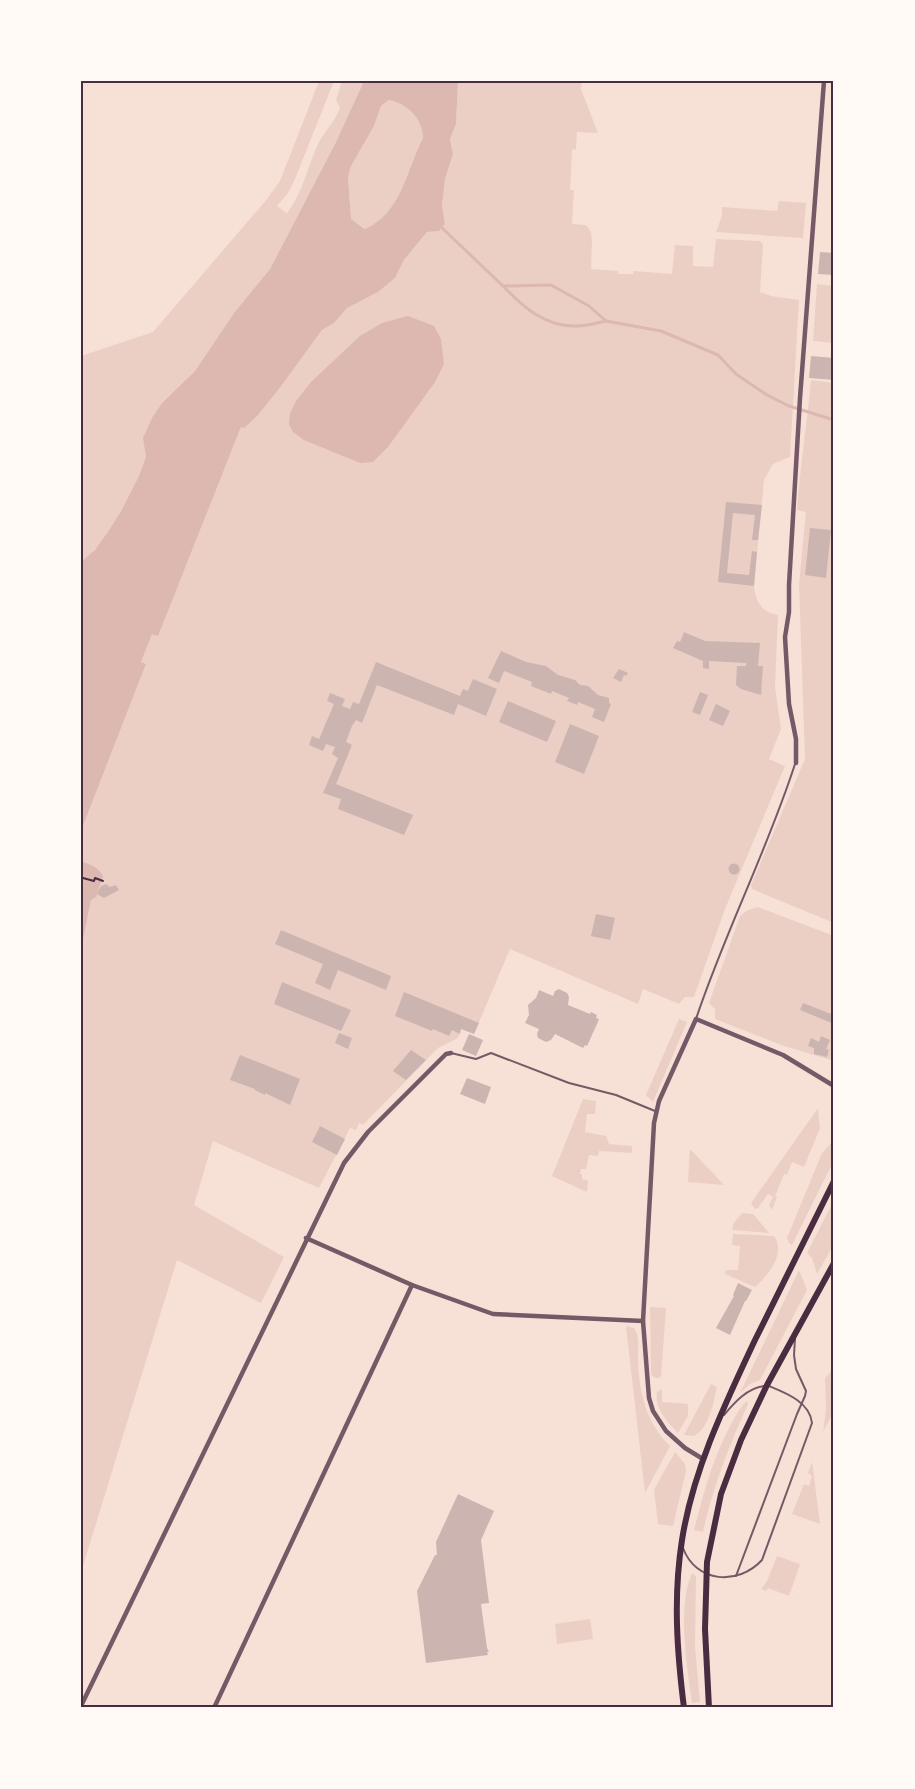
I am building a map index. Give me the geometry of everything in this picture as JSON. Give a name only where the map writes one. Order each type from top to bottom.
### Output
[{"type":"main road","points":[[684,1708],[676,1627],[676,1596],[681,1542],[687,1511],[703,1459],[732,1389],[834,1181]]},
{"type":"main road","points":[[709,1708],[705,1666],[707,1575],[713,1529],[726,1479],[767,1385],[834,1263]]},
{"type":"main road","points":[[827,1277],[834,1269]]},
{"type":"street","points":[[796,763],[796,739],[789,704],[785,638],[789,612],[798,420],[824,81]]},
{"type":"street","points":[[703,1459],[685,1448],[666,1431],[653,1411],[646,1382],[643,1321],[656,1111],[696,1018],[783,1055],[834,1086]]},
{"type":"street","points":[[81,1706],[306,1238],[349,1155],[368,1132],[446,1054],[451,1053]]},
{"type":"street","points":[[306,1238],[412,1285],[493,1314],[643,1321]]},
{"type":"street","points":[[214,1708],[412,1285]]},
{"type":"lane","points":[[696,1018],[796,763]]},
{"type":"lane","points":[[451,1053],[476,1059],[491,1053],[569,1083],[616,1095],[656,1111]]},
{"type":"lane","points":[[736,1576],[806,1391],[795,1363],[795,1336]]},
{"type":"lane","points":[[681,1542],[694,1565],[707,1575],[736,1576],[755,1568],[762,1560],[812,1423],[802,1403],[767,1385],[758,1387],[735,1401],[719,1421]]},
{"type":"path","points":[[83,878],[94,881],[95,878],[103,880]]},
{"type":"shaded area","points":[[319,81],[334,81],[295,179],[288,193],[277,206],[287,213],[301,188],[318,144],[338,112],[340,107],[336,100],[342,81],[364,81],[335,144],[270,269],[234,313],[195,371],[163,402],[139,476],[120,513],[99,545],[84,562],[81,562],[81,356],[153,332],[280,181]]},
{"type":"shaded area","points":[[364,81],[458,81],[456,124],[450,139],[453,154],[445,179],[442,206],[445,224],[439,231],[427,232],[404,260],[395,278],[378,292],[347,308],[334,323],[322,330],[257,416],[244,428],[241,427],[158,636],[152,634],[141,662],[146,664],[81,831],[81,562],[95,550],[107,533],[139,476],[146,456],[143,438],[153,416],[163,402],[195,371],[234,313],[270,269],[335,144]],"holes":[[[389,100],[413,113],[420,124],[423,138],[395,202],[387,213],[365,229],[351,219],[348,177],[351,166],[374,126],[381,106]]]},
{"type":"shaded area","points":[[458,81],[582,81],[581,89],[598,133],[577,132],[576,149],[572,150],[570,190],[574,190],[572,224],[586,225],[591,232],[591,269],[618,271],[618,274],[633,274],[634,271],[672,274],[675,245],[693,246],[693,266],[713,267],[716,239],[760,241],[763,244],[760,292],[799,300],[790,457],[773,464],[764,480],[754,586],[756,597],[763,609],[778,615],[775,687],[781,729],[769,759],[785,766],[725,909],[694,997],[685,997],[679,1004],[643,989],[638,1004],[510,949],[474,1034],[461,1029],[458,1038],[438,1048],[363,1125],[359,1123],[356,1130],[350,1128],[319,1188],[213,1141],[194,1205],[284,1257],[261,1303],[177,1260],[83,1566],[81,1564],[81,950],[91,900],[96,897],[91,864],[81,861],[81,831],[146,664],[141,662],[152,633],[158,635],[241,427],[282,385],[322,330],[334,323],[347,308],[378,292],[395,278],[404,260],[427,232],[439,231],[445,224],[442,206],[445,179],[453,154],[450,139],[456,124]]},
{"type":"shaded area","points":[[389,100],[413,113],[420,124],[423,138],[395,202],[388,213],[366,229],[351,219],[348,177],[351,166],[374,126],[381,106]]},
{"type":"shaded area","points":[[779,201],[806,203],[803,238],[716,232],[722,216],[722,207],[777,211]]},
{"type":"shaded area","points":[[817,284],[834,286],[834,343],[813,341]]},
{"type":"shaded area","points":[[408,316],[434,326],[441,339],[444,364],[435,382],[388,447],[373,462],[360,463],[304,440],[293,432],[289,424],[290,414],[296,401],[311,382],[360,336],[382,323]]},
{"type":"shaded area","points":[[811,380],[834,383],[834,923],[752,889],[751,885],[805,759],[799,584],[806,512],[797,510]]},
{"type":"shaded area","points":[[81,861],[96,868],[103,876],[96,897],[91,900],[81,950]]},
{"type":"shaded area","points":[[758,907],[834,936],[834,1061],[781,1045],[715,1019],[715,1009],[709,1003],[740,916]]},
{"type":"shaded area","points":[[679,1019],[687,1022],[653,1102],[646,1095]]},
{"type":"shaded area","points":[[583,1099],[596,1101],[595,1114],[587,1114],[585,1132],[606,1136],[609,1144],[632,1146],[632,1153],[599,1151],[598,1156],[589,1155],[586,1169],[581,1169],[580,1174],[582,1174],[582,1179],[588,1181],[587,1192],[552,1176]]},
{"type":"shaded area","points":[[818,1108],[820,1128],[804,1167],[792,1162],[787,1175],[784,1174],[772,1210],[769,1205],[773,1197],[768,1194],[755,1209],[751,1203]]},
{"type":"shaded area","points":[[834,1140],[834,1160],[792,1245],[787,1238],[822,1153]]},
{"type":"shaded area","points":[[690,1149],[724,1185],[688,1182]]},
{"type":"shaded area","points":[[834,1200],[834,1244],[817,1274],[812,1258],[807,1253]]},
{"type":"shaded area","points":[[742,1213],[753,1214],[769,1233],[732,1230],[733,1224]]},
{"type":"shaded area","points":[[733,1234],[774,1236],[777,1243],[777,1256],[774,1263],[755,1287],[725,1274],[726,1270],[738,1270],[740,1246],[732,1245]]},
{"type":"shaded area","points":[[799,1270],[807,1290],[760,1380],[750,1384],[740,1393]]},
{"type":"shaded area","points":[[650,1307],[666,1308],[661,1377],[658,1378],[651,1374]]},
{"type":"shaded area","points":[[626,1326],[634,1328],[637,1335],[639,1372],[645,1406],[655,1427],[670,1446],[645,1493]]},
{"type":"shaded area","points":[[834,1363],[834,1411],[823,1432],[826,1409],[825,1378]]},
{"type":"shaded area","points":[[711,1384],[717,1387],[704,1427],[694,1436],[684,1435]]},
{"type":"shaded area","points":[[662,1389],[662,1402],[688,1404],[688,1416],[678,1433],[660,1409],[657,1392]]},
{"type":"shaded area","points":[[747,1401],[748,1404],[717,1483],[703,1532],[694,1530],[723,1440],[735,1417]]},
{"type":"shaded area","points":[[675,1452],[685,1464],[686,1471],[673,1526],[658,1524],[654,1490]]},
{"type":"shaded area","points":[[812,1462],[820,1524],[792,1514],[804,1484],[809,1486],[812,1476],[808,1473]]},
{"type":"shaded area","points":[[777,1556],[800,1564],[789,1596],[768,1588],[766,1591],[761,1589],[767,1581]]},
{"type":"shaded area","points":[[692,1573],[696,1576],[695,1647],[700,1702],[692,1703],[684,1619],[687,1587]]},
{"type":"shaded area","points":[[590,1619],[593,1639],[557,1644],[555,1624]]},
{"type":"building","points":[[820,252],[834,253],[834,275],[818,274]]},
{"type":"building","points":[[811,356],[834,358],[834,380],[809,378]]},
{"type":"building","points":[[726,502],[762,505],[758,540],[752,540],[755,515],[733,513],[727,573],[749,575],[752,551],[757,552],[754,586],[718,582]]},
{"type":"building","points":[[810,528],[831,530],[826,578],[805,575]]},
{"type":"building","points":[[684,632],[705,641],[760,643],[758,666],[763,666],[761,695],[741,689],[736,685],[737,666],[746,666],[746,663],[709,661],[709,669],[703,668],[703,661],[673,648],[677,641],[680,642]]},
{"type":"building","points":[[501,651],[526,662],[546,666],[558,675],[575,680],[580,685],[588,686],[598,695],[609,698],[611,704],[604,722],[592,717],[595,709],[578,702],[577,705],[567,701],[569,698],[552,691],[551,694],[531,686],[532,682],[504,671],[499,683],[488,678]]},
{"type":"building","points":[[376,662],[460,696],[463,689],[468,691],[473,679],[497,689],[486,716],[458,704],[454,715],[377,685],[362,723],[356,720],[352,726],[346,742],[352,745],[336,784],[413,815],[404,835],[338,809],[341,799],[323,793],[338,758],[332,754],[335,747],[326,744],[323,751],[309,745],[312,736],[319,739],[334,704],[327,701],[330,693],[345,699],[342,706],[350,709],[353,702],[359,704]]},
{"type":"building","points":[[619,669],[628,673],[624,675],[621,682],[613,678]]},
{"type":"building","points":[[700,692],[708,695],[700,715],[692,712]]},
{"type":"building","points":[[508,701],[556,721],[547,742],[499,722]]},
{"type":"building","points":[[716,704],[730,711],[723,726],[709,720]]},
{"type":"building","points":[[570,724],[599,736],[584,774],[555,762]]},
{"type":"building","points":[[734,863],[740,869],[734,875],[728,869]]},
{"type":"building","points":[[106,884],[110,887],[116,885],[119,890],[104,898],[97,894],[101,886]]},
{"type":"building","points":[[596,914],[615,918],[610,940],[591,936]]},
{"type":"building","points":[[281,930],[391,976],[386,990],[338,970],[330,990],[315,983],[323,964],[275,944]]},
{"type":"building","points":[[282,982],[351,1010],[341,1031],[274,1004]]},
{"type":"building","points":[[559,989],[567,993],[568,1005],[590,1014],[591,1012],[599,1019],[587,1046],[583,1048],[555,1034],[551,1040],[546,1042],[538,1038],[539,1029],[525,1023],[529,1015],[528,1005],[536,998],[539,990],[553,996]]},
{"type":"building","points":[[404,992],[479,1023],[474,1034],[461,1029],[460,1034],[452,1030],[449,1036],[395,1016]]},
{"type":"building","points":[[803,1003],[834,1015],[834,1024],[800,1010]]},
{"type":"building","points":[[339,1033],[352,1038],[348,1049],[335,1043]]},
{"type":"building","points":[[469,1034],[483,1040],[476,1056],[462,1050]]},
{"type":"building","points":[[821,1036],[830,1040],[826,1049],[829,1050],[827,1057],[814,1054],[814,1048],[808,1046],[811,1038],[819,1042]]},
{"type":"building","points":[[411,1050],[426,1060],[406,1080],[393,1071]]},
{"type":"building","points":[[240,1055],[300,1079],[290,1105],[230,1080]]},
{"type":"building","points":[[467,1078],[491,1087],[485,1104],[460,1094]]},
{"type":"building","points":[[320,1126],[345,1139],[337,1155],[312,1142]]},
{"type":"building","points":[[738,1283],[752,1290],[730,1335],[716,1328],[734,1296]]},
{"type":"building","points":[[458,1494],[494,1511],[481,1540],[489,1603],[481,1604],[489,1652],[487,1652],[488,1655],[426,1663],[417,1591],[437,1555],[436,1542]]},
{"type":"waterway","points":[[440,226],[503,286],[551,285],[589,306],[606,321],[661,331],[718,355],[736,374],[767,395],[789,406],[834,420]]},
{"type":"waterway","points":[[504,287],[519,302],[546,320],[580,326],[606,321]]}]
